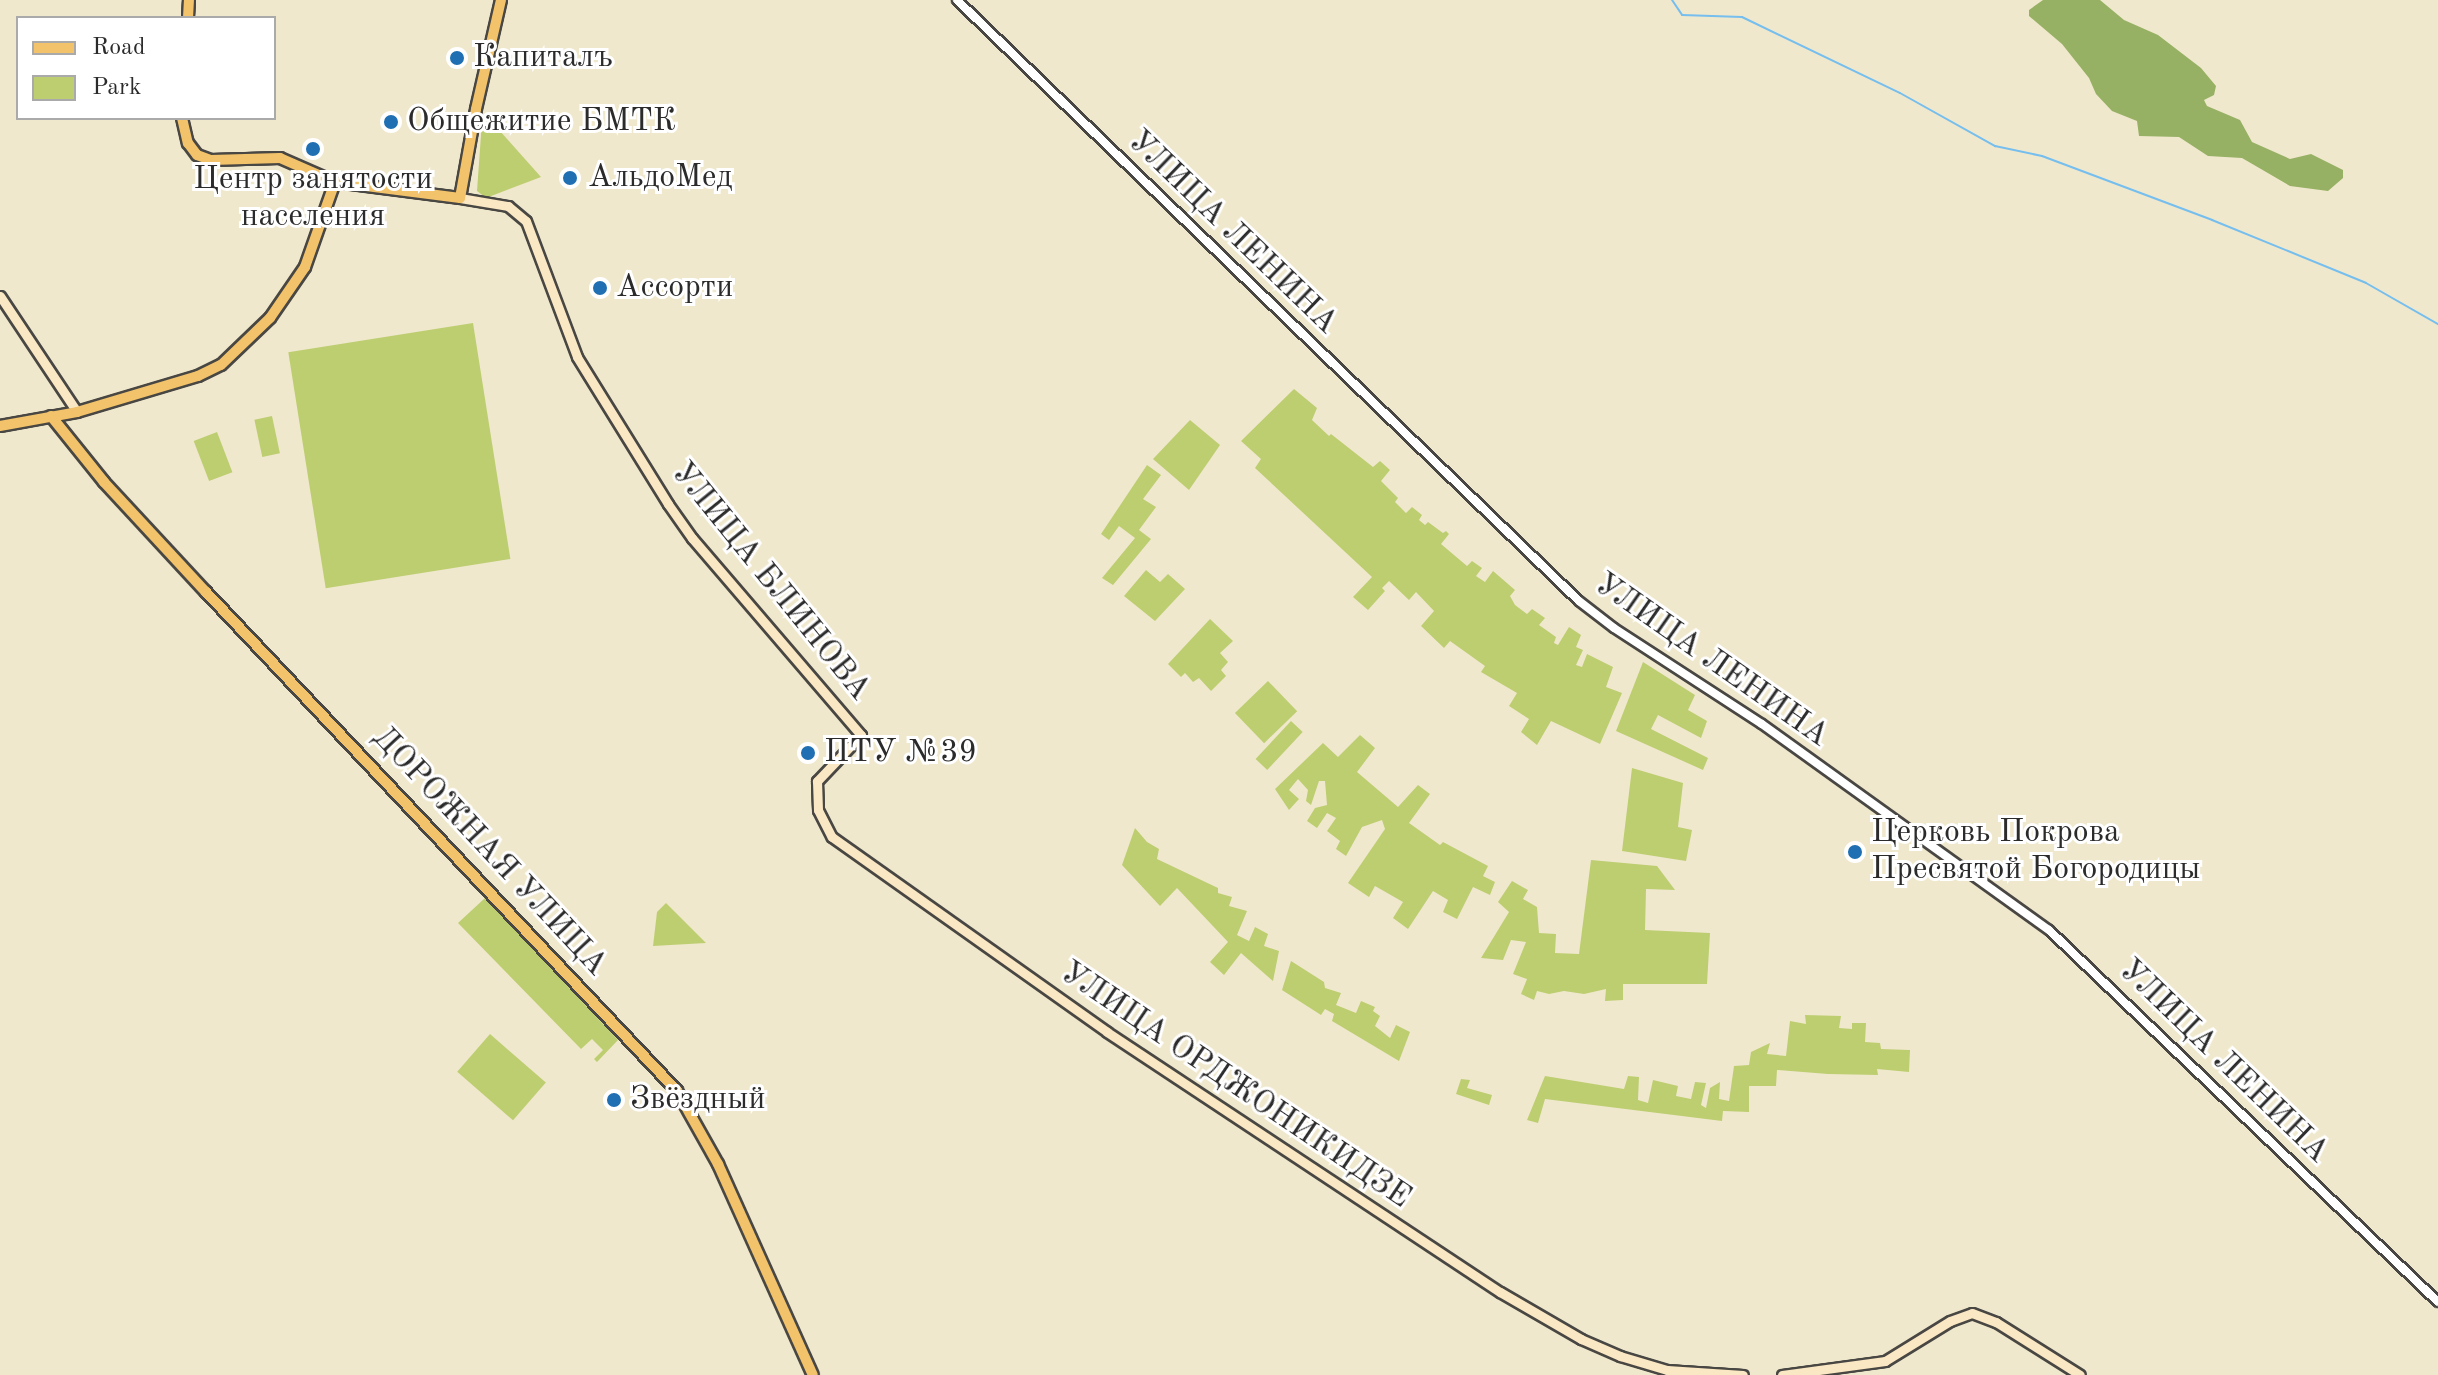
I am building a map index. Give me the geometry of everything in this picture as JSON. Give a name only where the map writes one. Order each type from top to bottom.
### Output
[{"type":"main road","points":[[460,198],[478,97],[501,0]]},
{"type":"main road","name":"УЛИЦА БЛИНОВА","points":[[182,120],[188,143],[203,158],[225,162],[280,158],[335,182],[508,206],[526,221],[577,357],[668,504],[692,538],[861,735]]},
{"type":"main road","points":[[0,426],[77,412],[198,376],[237,353],[270,318],[305,267],[335,182]]},
{"type":"main road","points":[[0,296],[77,412]]},
{"type":"main road","name":"ДОРОЖНАЯ УЛИЦА","points":[[51,416],[144,525],[677,1091],[718,1164],[813,1375]]},
{"type":"main road","name":"УЛИЦА ОРДЖОНИКИДЗЕ","points":[[861,735],[822,772],[815,792],[823,824],[832,837],[853,854],[1107,1032],[1500,1292],[1581,1339],[1620,1356],[1667,1370],[1743,1375]]},
{"type":"main road","points":[[1782,1375],[1885,1361],[1950,1321],[1972,1313],[1996,1322],[2080,1375]]},
{"type":"street","name":"УЛИЦА ЛЕНИНА","points":[[957,0],[1590,611],[1762,724],[2037,920],[2438,1302]]},
{"type":"green space","points":[[2043,0],[2100,0],[2124,20],[2158,35],[2201,68],[2216,86],[2214,95],[2204,100],[2207,106],[2240,120],[2252,142],[2290,159],[2311,154],[2343,170],[2343,178],[2328,191],[2290,186],[2242,158],[2208,156],[2179,137],[2139,136],[2137,121],[2112,111],[2096,94],[2089,78],[2062,44],[2029,16],[2029,10]]},
{"type":"green space","points":[[482,121],[491,121],[541,177],[486,198],[477,191]]},
{"type":"green space","points":[[473,323],[510,559],[326,588],[288,352]]},
{"type":"green space","points":[[1294,389],[1317,408],[1312,420],[1329,436],[1331,434],[1373,467],[1380,461],[1390,470],[1381,481],[1398,498],[1395,502],[1406,513],[1412,507],[1422,515],[1419,520],[1425,525],[1428,522],[1443,533],[1446,531],[1449,534],[1441,544],[1467,566],[1472,561],[1482,568],[1476,576],[1485,582],[1493,571],[1515,590],[1510,596],[1515,605],[1527,614],[1532,609],[1545,618],[1539,625],[1556,637],[1554,643],[1558,645],[1569,627],[1581,635],[1576,647],[1583,650],[1576,665],[1582,667],[1587,654],[1613,667],[1606,687],[1622,693],[1600,744],[1551,721],[1537,745],[1521,732],[1529,719],[1509,706],[1517,693],[1481,672],[1485,666],[1450,641],[1444,648],[1421,626],[1434,611],[1416,592],[1409,600],[1389,581],[1382,588],[1385,591],[1368,610],[1353,597],[1372,577],[1255,468],[1261,459],[1241,441]]},
{"type":"green space","points":[[272,416],[280,453],[262,457],[254,420]]},
{"type":"green space","points":[[1190,420],[1220,445],[1189,490],[1153,459]]},
{"type":"green space","points":[[217,432],[232,472],[209,481],[194,441]]},
{"type":"green space","points":[[1147,465],[1161,475],[1143,499],[1156,507],[1139,530],[1151,539],[1113,585],[1102,578],[1135,538],[1119,526],[1109,540],[1101,534]]},
{"type":"green space","points":[[1146,570],[1160,582],[1168,574],[1185,589],[1155,621],[1124,596]]},
{"type":"green space","points":[[1210,619],[1233,641],[1220,653],[1228,662],[1221,670],[1226,676],[1211,691],[1199,678],[1193,682],[1185,673],[1181,677],[1168,664]]},
{"type":"green space","points":[[1643,662],[1695,695],[1688,710],[1707,721],[1701,738],[1658,715],[1651,729],[1708,758],[1703,770],[1616,731]]},
{"type":"green space","points":[[1268,681],[1297,711],[1264,743],[1235,713]]},
{"type":"green space","points":[[1291,721],[1303,732],[1267,770],[1256,759]]},
{"type":"green space","points":[[1360,735],[1375,748],[1357,772],[1398,807],[1418,785],[1430,794],[1409,823],[1440,845],[1443,842],[1488,866],[1483,876],[1495,882],[1490,895],[1473,887],[1457,919],[1443,912],[1448,900],[1433,891],[1408,929],[1393,918],[1403,902],[1375,886],[1369,897],[1348,883],[1385,829],[1382,820],[1362,827],[1346,856],[1336,849],[1340,841],[1327,831],[1336,818],[1327,813],[1317,828],[1307,821],[1315,808],[1327,805],[1325,781],[1319,781],[1311,805],[1306,801],[1308,790],[1298,779],[1289,790],[1299,799],[1289,810],[1275,789],[1323,743],[1338,757]]},
{"type":"green space","points":[[1632,768],[1683,783],[1678,827],[1692,830],[1686,861],[1622,851]]},
{"type":"green space","points":[[1135,828],[1147,842],[1159,849],[1157,859],[1218,888],[1218,893],[1232,897],[1229,906],[1247,911],[1237,935],[1249,941],[1255,927],[1268,934],[1264,946],[1279,951],[1273,981],[1241,953],[1224,975],[1210,962],[1228,942],[1177,888],[1160,906],[1122,865]]},
{"type":"green space","points":[[1591,860],[1657,866],[1675,890],[1646,889],[1645,930],[1710,933],[1707,984],[1623,984],[1623,1000],[1605,1001],[1606,989],[1584,994],[1537,991],[1534,1000],[1521,994],[1527,979],[1513,974],[1526,942],[1511,940],[1503,960],[1481,958],[1509,912],[1498,902],[1512,881],[1528,890],[1523,899],[1537,907],[1539,933],[1556,934],[1555,953],[1579,954]]},
{"type":"green space","points":[[485,898],[618,1040],[597,1062],[594,1059],[603,1050],[592,1039],[581,1049],[458,923]]},
{"type":"green space","points":[[666,903],[706,943],[653,946],[657,912]]},
{"type":"green space","points":[[1291,961],[1324,982],[1325,988],[1341,993],[1336,1005],[1356,1013],[1361,1001],[1375,1007],[1373,1011],[1380,1016],[1375,1026],[1390,1038],[1396,1025],[1410,1032],[1399,1061],[1332,1021],[1334,1014],[1325,1009],[1321,1015],[1282,990]]},
{"type":"green space","points":[[1805,1015],[1841,1016],[1839,1028],[1852,1029],[1852,1023],[1866,1023],[1865,1042],[1880,1043],[1881,1049],[1910,1050],[1909,1072],[1877,1069],[1878,1075],[1777,1070],[1776,1086],[1749,1086],[1749,1112],[1723,1111],[1722,1121],[1545,1099],[1538,1123],[1527,1120],[1545,1076],[1624,1089],[1628,1076],[1639,1077],[1638,1100],[1648,1103],[1653,1080],[1678,1086],[1676,1096],[1691,1099],[1695,1082],[1706,1083],[1701,1105],[1706,1108],[1710,1088],[1720,1082],[1719,1099],[1729,1101],[1734,1066],[1749,1065],[1751,1052],[1770,1043],[1767,1054],[1786,1056],[1790,1021],[1806,1024]]},
{"type":"green space","points":[[490,1034],[546,1083],[513,1120],[457,1072]]},
{"type":"green space","points":[[1461,1079],[1470,1080],[1467,1088],[1492,1095],[1489,1105],[1456,1094]]},
{"type":"waterway","points":[[1672,0],[1682,15],[1742,17],[1900,93],[1995,146],[2042,156],[2212,220],[2366,283],[2438,324]]},
{"type":"place","name":"Капиталъ","points":[[457,58]]},
{"type":"place","name":"Общежитие БМТК","points":[[391,122]]},
{"type":"place","name":"Центр занятости населения","points":[[313,149]]},
{"type":"place","name":"АльдоМед","points":[[570,178]]},
{"type":"place","name":"Ассорти","points":[[600,288]]},
{"type":"place","name":"ПТУ №39","points":[[808,753]]},
{"type":"place","name":"Церковь Покрова Пресвятой Богородицы","points":[[1855,852]]},
{"type":"place","name":"Звёздный","points":[[614,1100]]}]
